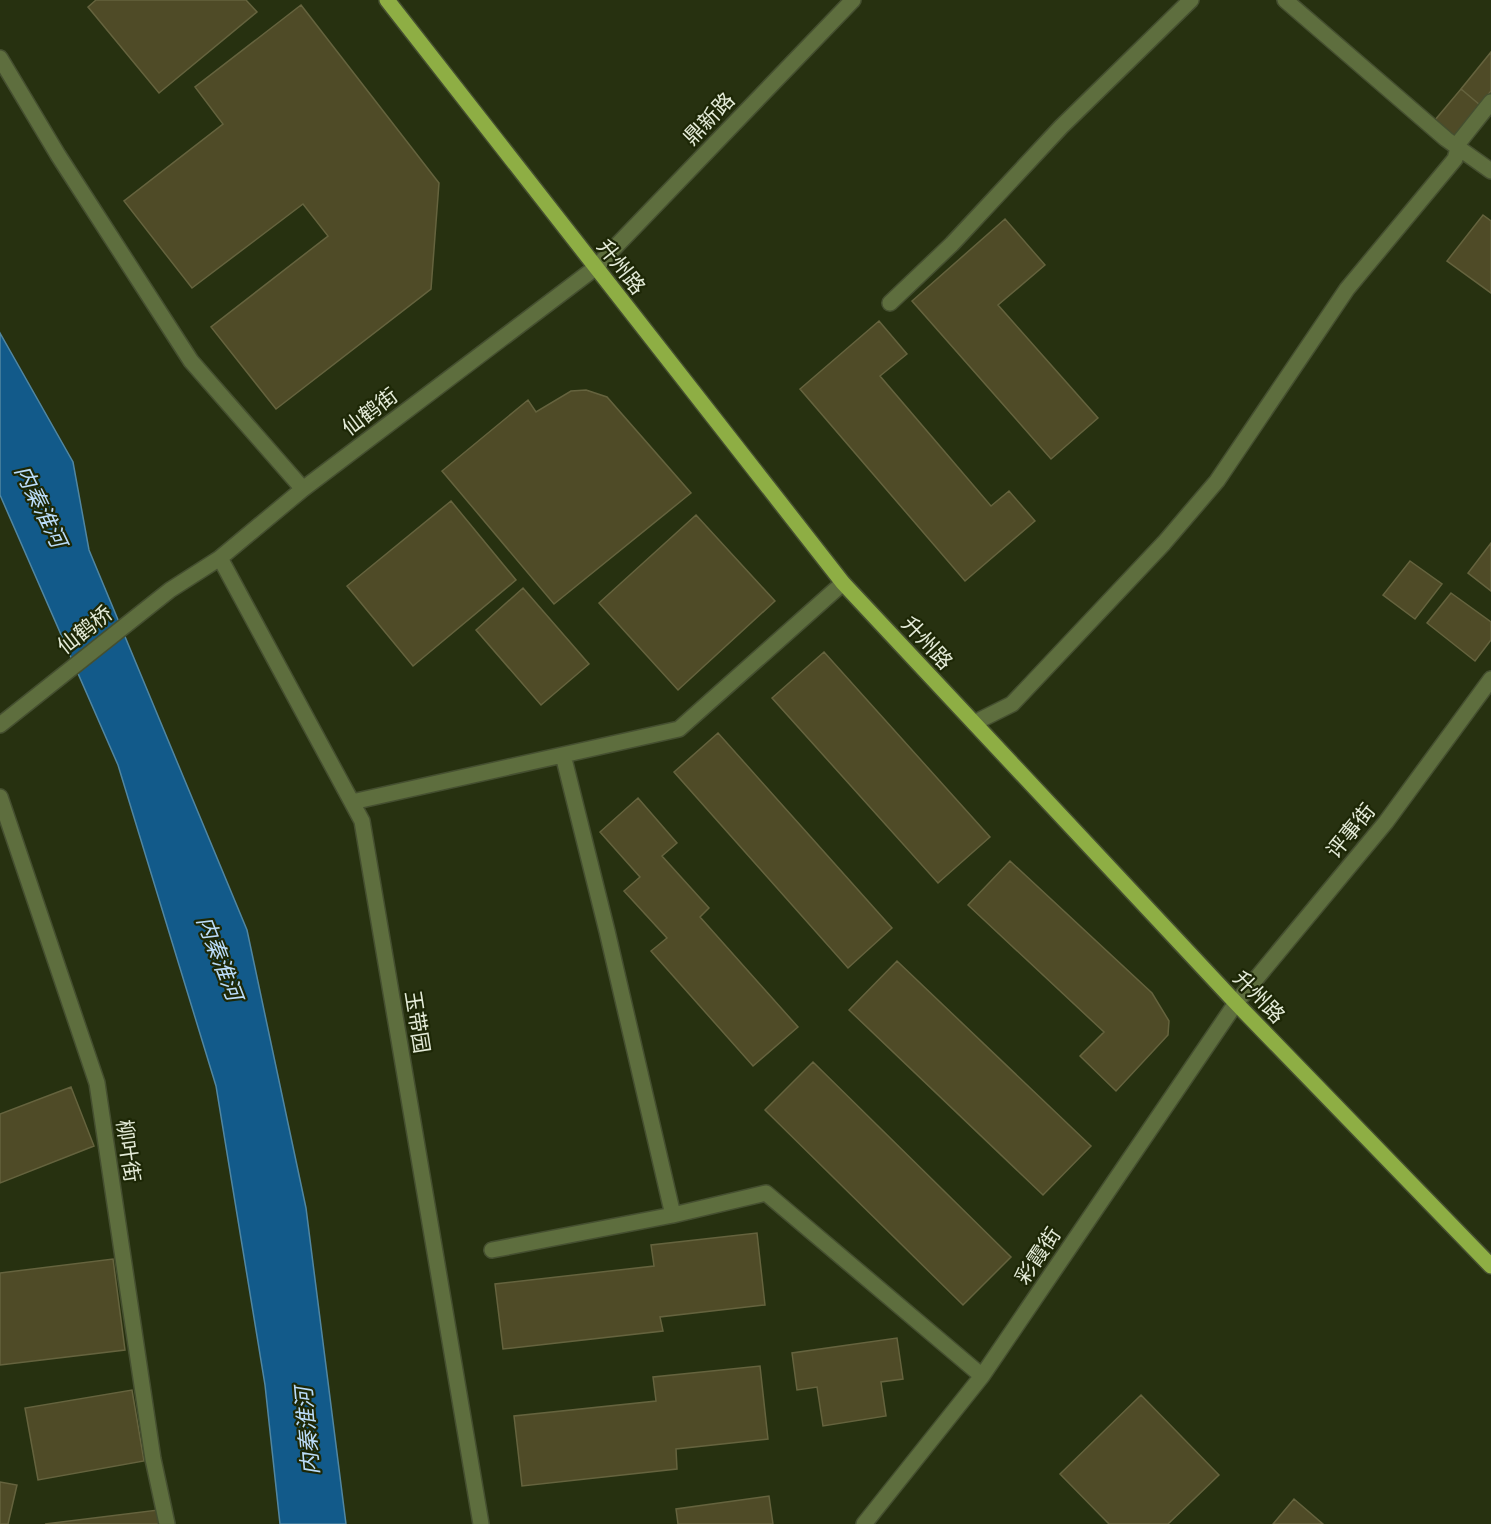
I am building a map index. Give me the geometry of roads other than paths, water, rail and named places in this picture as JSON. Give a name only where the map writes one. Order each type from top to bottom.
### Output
[{"type":"main road","name":"升州路","points":[[387,0],[843,583],[1236,1003],[1491,1266]]},
{"type":"street","name":"鼎新路","points":[[595,268],[853,0]]},
{"type":"street","points":[[890,303],[952,244],[1060,127],[1191,0]]},
{"type":"street","points":[[1285,0],[1446,139],[1491,171]]},
{"type":"street","points":[[0,58],[58,155],[191,361],[303,489]]},
{"type":"street","points":[[974,723],[1012,704],[1164,543],[1217,481],[1347,290],[1455,159],[1460,141],[1491,102]]},
{"type":"street","name":"仙鹤街","points":[[170,590],[220,558],[303,489],[595,268]]},
{"type":"street","name":"玉带园","points":[[220,558],[362,821],[481,1524]]},
{"type":"street","points":[[352,802],[679,729],[843,583]]},
{"type":"street","name":"仙鹤桥","points":[[0,725],[170,590]]},
{"type":"street","name":"评事街","points":[[1236,1003],[1386,822],[1491,679]]},
{"type":"street","points":[[563,755],[607,931],[673,1215]]},
{"type":"street","name":"柳叶街","points":[[0,797],[97,1083],[153,1459],[167,1524]]},
{"type":"street","name":"彩霞街","points":[[864,1524],[982,1376],[1236,1003]]},
{"type":"street","points":[[492,1250],[673,1215],[766,1193],[982,1376]]},
{"type":"water","name":"内秦淮河","points":[[0,333],[73,462],[89,550],[247,930],[306,1208],[346,1524],[280,1524],[265,1385],[216,1086],[118,765],[0,495]]}]
